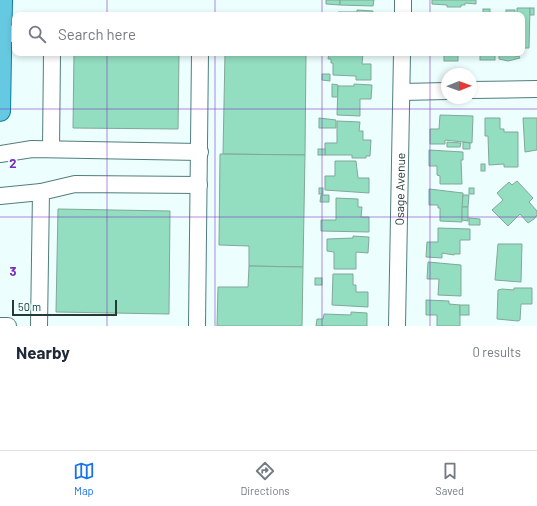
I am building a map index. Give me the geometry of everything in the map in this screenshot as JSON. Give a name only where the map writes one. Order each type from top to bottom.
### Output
[{"type":"main road","points":[[0,111],[8,34],[2,0]]},
{"type":"street","points":[[403,0],[403,12]]},
{"type":"street","points":[[51,149],[52,56]]},
{"type":"street","points":[[197,326],[200,56]]},
{"type":"street","name":"Osage Avenue","points":[[397,326],[402,56]]},
{"type":"street","points":[[477,90],[537,89]]},
{"type":"street","points":[[402,92],[441,91]]},
{"type":"street","points":[[0,154],[32,149],[200,152]]},
{"type":"street","points":[[0,196],[41,192],[75,184],[199,185]]},
{"type":"street","points":[[39,326],[41,192]]},
{"type":"street","points":[[0,326],[8,326]]},
{"type":"building","points":[[326,0],[340,0],[340,5],[326,4]]},
{"type":"building","points":[[340,0],[374,0],[373,6],[340,5]]},
{"type":"building","points":[[432,0],[476,0],[476,4],[465,3],[465,5],[461,5],[461,7],[447,7],[447,5],[432,4]]},
{"type":"building","points":[[517,8],[530,8],[529,48],[525,48],[525,12],[517,12]]},
{"type":"building","points":[[530,8],[534,8],[534,15],[530,15]]},
{"type":"building","points":[[483,9],[490,9],[490,12],[483,12]]},
{"type":"building","points":[[357,10],[373,11],[373,12],[357,12]]},
{"type":"building","points":[[506,10],[515,10],[515,12],[506,12]]},
{"type":"building","points":[[74,56],[179,56],[178,129],[73,128]]},
{"type":"building","points":[[225,56],[306,56],[305,155],[223,154]]},
{"type":"building","points":[[328,56],[363,56],[362,64],[371,64],[371,80],[356,80],[356,76],[333,75],[333,63],[331,63],[331,59],[328,59]]},
{"type":"building","points":[[444,56],[458,56],[458,61],[444,61]]},
{"type":"building","points":[[480,56],[495,56],[495,60],[480,60]]},
{"type":"building","points":[[499,56],[519,56],[520,58],[508,61],[499,59]]},
{"type":"building","points":[[322,74],[330,74],[330,81],[322,80]]},
{"type":"building","points":[[332,84],[338,85],[338,97],[332,97]]},
{"type":"building","points":[[354,84],[372,85],[371,99],[360,99],[360,116],[337,115],[338,86],[354,86]]},
{"type":"building","points":[[440,115],[473,116],[472,143],[445,140],[445,144],[430,144],[430,129],[439,129]]},
{"type":"building","points":[[319,118],[336,120],[336,128],[319,128]]},
{"type":"building","points":[[485,118],[500,118],[500,129],[504,129],[504,132],[518,132],[518,167],[504,167],[504,164],[489,165],[488,136],[485,136]]},
{"type":"building","points":[[523,118],[537,118],[537,150],[525,152]]},
{"type":"building","points":[[337,121],[360,122],[359,131],[363,131],[363,140],[371,140],[370,156],[366,156],[366,158],[352,158],[352,155],[325,155],[325,143],[337,143]]},
{"type":"building","points":[[447,142],[461,143],[460,147],[447,147]]},
{"type":"building","points":[[463,142],[470,143],[470,149],[463,149]]},
{"type":"building","points":[[318,149],[325,149],[325,155],[318,155]]},
{"type":"building","points":[[429,150],[463,152],[463,160],[461,160],[462,184],[440,184],[440,176],[437,175],[437,166],[429,166]]},
{"type":"building","points":[[220,154],[305,155],[303,267],[249,266],[249,246],[219,245]]},
{"type":"building","points":[[335,161],[356,161],[358,178],[369,178],[369,193],[325,190],[325,176],[335,176]]},
{"type":"building","points":[[481,164],[485,164],[485,171],[481,171]]},
{"type":"building","points":[[517,181],[533,198],[529,202],[537,211],[537,215],[528,223],[520,214],[508,226],[492,210],[503,200],[497,193],[509,182],[512,185]]},
{"type":"building","points":[[319,188],[323,188],[323,194],[319,194]]},
{"type":"building","points":[[469,188],[474,188],[474,194],[469,194]]},
{"type":"building","points":[[429,189],[463,193],[462,222],[440,221],[440,208],[438,208],[438,205],[429,205]]},
{"type":"building","points":[[321,195],[329,195],[329,202],[320,202]]},
{"type":"building","points":[[463,195],[469,195],[468,207],[462,207]]},
{"type":"building","points":[[336,198],[358,199],[358,207],[362,207],[361,217],[369,217],[369,232],[321,231],[321,220],[336,220]]},
{"type":"building","points":[[462,207],[468,207],[468,221],[462,220]]},
{"type":"building","points":[[58,209],[170,211],[169,314],[56,312]]},
{"type":"building","points":[[469,218],[480,219],[480,225],[469,225]]},
{"type":"building","points":[[438,228],[470,229],[470,240],[460,240],[460,254],[454,255],[442,253],[442,258],[426,257],[427,242],[438,242]]},
{"type":"building","points":[[353,236],[369,237],[368,253],[356,252],[356,269],[334,269],[334,252],[327,251],[327,239],[353,238]]},
{"type":"building","points":[[498,244],[522,244],[521,282],[495,280]]},
{"type":"building","points":[[428,262],[461,265],[461,296],[438,295],[439,279],[427,279]]},
{"type":"building","points":[[249,266],[303,267],[302,326],[217,326],[218,287],[248,287]]},
{"type":"building","points":[[333,274],[353,274],[353,285],[356,285],[356,292],[368,292],[368,307],[332,305]]},
{"type":"building","points":[[315,278],[322,278],[322,285],[315,285]]},
{"type":"building","points":[[514,288],[532,288],[532,304],[521,304],[520,320],[518,321],[497,319],[498,290],[514,290]]},
{"type":"building","points":[[426,300],[449,301],[449,304],[460,305],[460,326],[437,326],[437,315],[426,315]]},
{"type":"building","points":[[460,305],[469,305],[469,315],[460,315]]},
{"type":"building","points":[[351,312],[367,313],[367,326],[316,326],[317,319],[323,319],[324,314],[351,315]]}]
